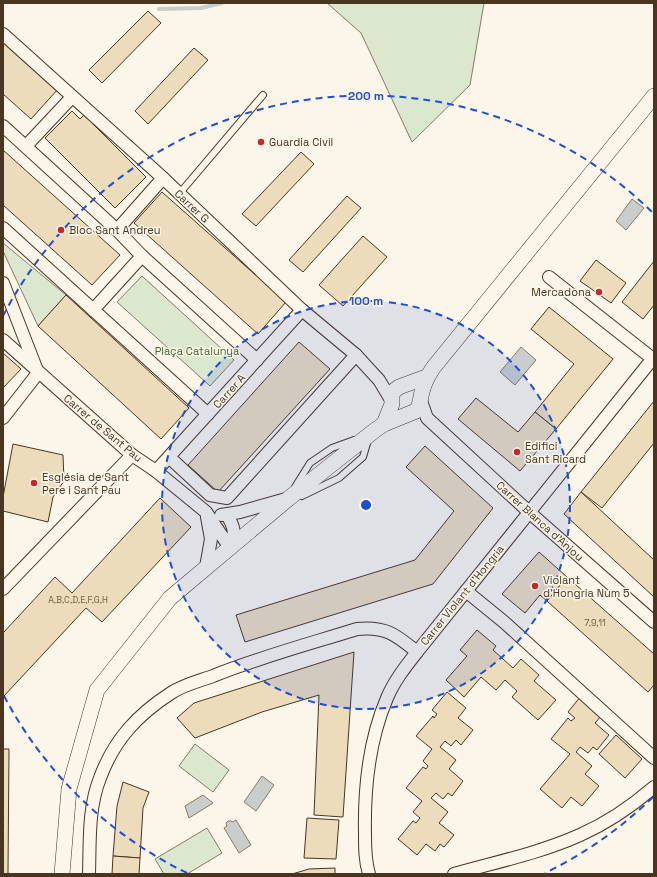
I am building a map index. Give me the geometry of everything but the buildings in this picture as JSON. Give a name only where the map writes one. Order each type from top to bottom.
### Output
[{"type":"street","name":"Carrer G","points":[[3,34],[162,178],[302,310],[356,355],[379,380],[397,394]]},
{"type":"street","points":[[384,424],[397,394],[426,377],[654,96]]},
{"type":"street","points":[[26,146],[72,97]]},
{"type":"street","points":[[3,126],[117,230],[142,256],[257,360]]},
{"type":"street","points":[[117,230],[162,178]]},
{"type":"street","points":[[3,228],[208,414]]},
{"type":"street","points":[[93,310],[142,256]]},
{"type":"street","points":[[549,277],[653,358]]},
{"type":"street","points":[[3,283],[38,373],[3,418]]},
{"type":"street","name":"Carrer A","points":[[156,471],[302,310]]},
{"type":"street","name":"Carrer de Sant Pau","points":[[3,340],[38,373],[132,455],[156,471],[206,512],[226,542],[231,546]]},
{"type":"street","points":[[169,457],[210,494],[227,498],[356,355]]},
{"type":"street","name":"Carrer Violant d'Hongria","points":[[369,874],[366,863],[365,817],[369,767],[376,734],[387,698],[394,684],[417,652],[653,358]]},
{"type":"street","points":[[62,874],[69,788],[98,690],[170,598],[282,504],[369,435],[384,424],[409,415],[419,407],[426,377]]},
{"type":"street","points":[[397,394],[416,389],[421,399]]},
{"type":"street","points":[[397,394],[397,412],[409,415]]},
{"type":"street","name":"Carrer Blanca d'Anjou","points":[[421,399],[427,418],[529,512],[654,622]]},
{"type":"street","name":"Carrer Blanca d'Anjou","points":[[409,415],[427,418]]},
{"type":"street","points":[[3,589],[132,455]]},
{"type":"street","points":[[206,567],[211,539],[206,512],[227,515],[282,504]]},
{"type":"street","points":[[227,515],[235,532],[231,546]]},
{"type":"street","points":[[466,591],[504,622],[654,758]]},
{"type":"street","points":[[89,874],[91,818],[94,798],[100,778],[115,748],[127,729],[142,714],[172,692],[241,665],[357,629],[370,628],[385,630],[396,635],[417,652]]},
{"type":"street","points":[[454,874],[545,849],[581,835],[633,805],[654,787]]},
{"type":"lane","points":[[179,194],[263,94]]},
{"type":"green space","points":[[327,3],[484,3],[470,85],[412,142],[361,33]]},
{"type":"green space","points":[[3,243],[66,295],[38,326],[3,251]]},
{"type":"green space","name":"Plaça Catalunya","points":[[142,276],[234,360],[210,386],[117,302]]},
{"type":"green space","points":[[195,744],[229,770],[213,792],[179,766]]},
{"type":"green space","points":[[207,828],[222,853],[187,874],[164,874],[155,859]]},
{"type":"shaded area","points":[[632,199],[644,208],[626,230],[616,221]]},
{"type":"shaded area","points":[[521,347],[536,360],[515,385],[500,372]]},
{"type":"shaded area","points":[[262,776],[274,785],[256,811],[244,802]]},
{"type":"shaded area","points":[[203,795],[213,803],[189,818],[185,806]]},
{"type":"shaded area","points":[[236,820],[251,845],[239,853],[224,828],[227,826],[226,823],[228,821],[233,822]]},
{"type":"waterway","points":[[159,9],[201,8],[222,3]]},
{"type":"place","name":"Guardia Civil","points":[[261,142]]},
{"type":"place","name":"Bloc Sant Andreu","points":[[61,230]]},
{"type":"place","name":"Mercadona","points":[[599,292]]},
{"type":"place","name":"Edifici Sant Ricard","points":[[517,452]]},
{"type":"place","name":"Església de Sant Pere i Sant Pau","points":[[34,483]]},
{"type":"place","name":"Violant d'Hongria Num 5","points":[[535,586]]}]
